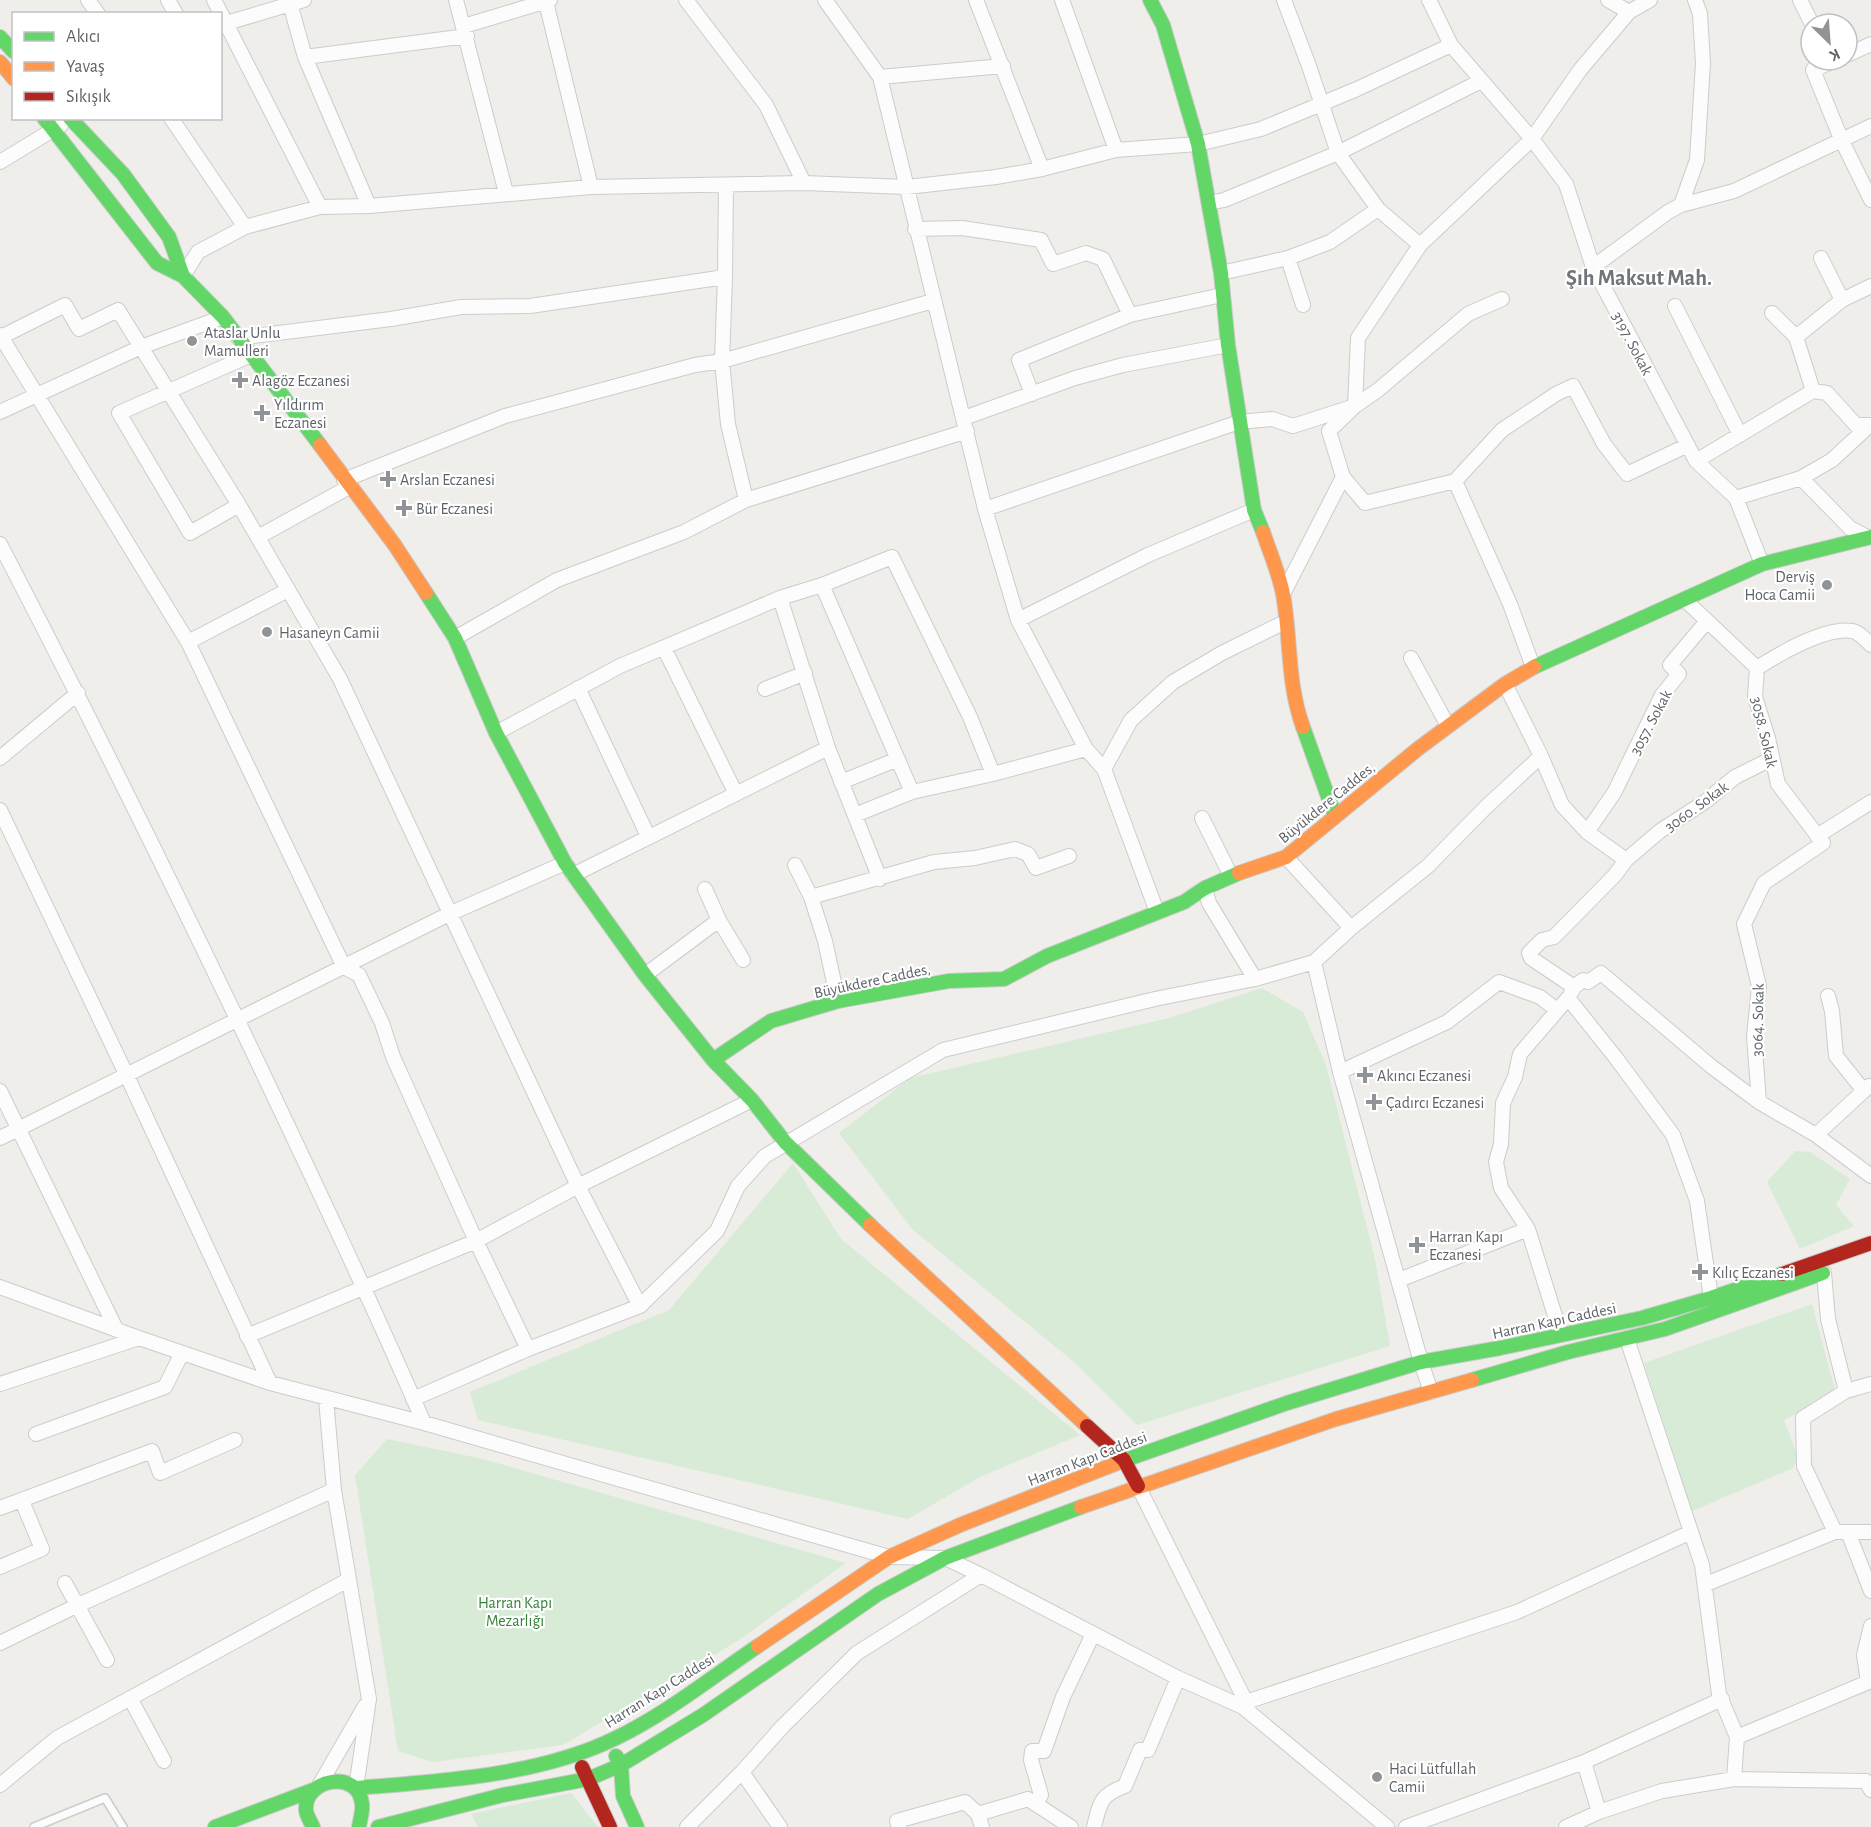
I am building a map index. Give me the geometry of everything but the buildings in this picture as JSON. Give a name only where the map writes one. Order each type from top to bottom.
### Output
[{"type":"street","points":[[456,0],[506,193]]},
{"type":"street","points":[[686,0],[766,105],[804,183]]},
{"type":"street","points":[[825,0],[880,77],[915,229],[985,509],[1018,620],[1086,749],[1104,769],[1157,912]]},
{"type":"street","points":[[976,0],[1042,169]]},
{"type":"street","points":[[1062,0],[1116,150]]},
{"type":"street","points":[[1150,0],[1163,25],[1198,144],[1221,273],[1228,345],[1254,510],[1278,573],[1283,594],[1294,703],[1335,816]]},
{"type":"street","points":[[1284,0],[1323,104],[1338,153],[1378,209],[1420,244]]},
{"type":"street","name":"3197. Sokak","points":[[1429,0],[1451,45],[1532,139],[1566,184],[1593,267],[1696,461],[1736,498],[1762,564]]},
{"type":"street","points":[[1608,0],[1629,12]]},
{"type":"street","points":[[1355,406],[1358,338],[1420,244],[1532,139],[1580,70],[1629,12],[1650,0]]},
{"type":"street","points":[[1681,205],[1696,160],[1703,63],[1700,14],[1695,0]]},
{"type":"street","points":[[320,207],[223,24],[295,1],[305,57],[369,206]]},
{"type":"street","points":[[305,57],[465,31],[548,1],[591,188]]},
{"type":"street","points":[[0,37],[12,50]]},
{"type":"street","points":[[183,276],[198,252],[245,227],[320,207],[369,206],[506,193],[591,188],[804,183],[907,187],[996,177],[1042,169],[1116,150],[1198,144],[1261,129],[1323,104],[1451,45]]},
{"type":"street","points":[[0,62],[12,77]]},
{"type":"street","points":[[880,77],[1003,66]]},
{"type":"street","points":[[1818,72],[1842,141],[1871,200]]},
{"type":"street","points":[[1209,203],[1224,200],[1338,153],[1481,81]]},
{"type":"street","points":[[46,120],[157,263],[183,276],[223,317],[394,544],[455,638],[496,733],[569,869],[645,975],[713,1060],[752,1100],[785,1142],[864,1219],[1124,1460],[1245,1704]]},
{"type":"street","points":[[0,162],[67,120]]},
{"type":"street","points":[[72,120],[123,174],[169,237],[183,276]]},
{"type":"street","points":[[172,120],[245,227]]},
{"type":"street","points":[[1593,267],[1681,205],[1734,191],[1871,126]]},
{"type":"street","points":[[726,185],[722,361],[728,424],[746,500]]},
{"type":"street","points":[[1221,273],[1288,258],[1330,243],[1378,209]]},
{"type":"street","points":[[915,229],[962,228],[1041,240],[1053,264],[1086,253],[1103,259],[1130,315]]},
{"type":"street","points":[[1288,258],[1303,305]]},
{"type":"street","points":[[1821,258],[1842,300]]},
{"type":"street","points":[[238,338],[391,319],[461,307],[530,306],[725,277]]},
{"type":"street","points":[[1796,337],[1842,300],[1871,285]]},
{"type":"street","points":[[1032,394],[1019,360],[1130,315],[1222,295]]},
{"type":"street","points":[[1502,298],[1468,314],[1378,390],[1355,406],[1329,431],[1343,477],[1365,503],[1455,481],[1502,430],[1556,394],[1573,386],[1604,444],[1627,474],[1688,445]]},
{"type":"street","points":[[258,537],[347,483],[505,417],[695,364],[722,361],[933,301]]},
{"type":"street","points":[[528,1349],[476,1241],[393,1057],[382,1023],[359,975],[344,967],[188,642],[1,336],[65,305],[79,328],[118,310],[239,505],[340,679],[578,1186],[640,1306]]},
{"type":"street","points":[[1675,306],[1740,435]]},
{"type":"street","points":[[1772,313],[1796,337],[1814,391]]},
{"type":"street","points":[[0,412],[141,347],[223,317]]},
{"type":"street","points":[[455,638],[557,580],[684,532],[746,500],[965,425],[1032,394],[1075,378],[1124,365],[1228,345]]},
{"type":"street","points":[[239,505],[190,533],[119,413],[251,355]]},
{"type":"street","points":[[1696,461],[1814,391],[1827,393],[1856,425],[1870,425]]},
{"type":"street","points":[[985,509],[1239,422],[1272,419],[1293,426],[1355,406]]},
{"type":"street","points":[[1736,498],[1801,478],[1832,460],[1870,425]]},
{"type":"street","points":[[1283,594],[1343,477]]},
{"type":"street","points":[[1801,478],[1850,528],[1869,537]]},
{"type":"street","points":[[1455,481],[1510,604],[1533,667]]},
{"type":"street","points":[[1018,620],[1148,555],[1254,510]]},
{"type":"street","name":"Büyükdere Caddes,","points":[[713,1060],[771,1021],[838,1001],[949,981],[1004,979],[1047,956],[1184,902],[1205,888],[1231,876],[1286,857],[1448,726],[1505,684],[1533,667],[1762,564],[1869,537]]},
{"type":"street","points":[[0,544],[78,693],[237,1020],[363,1287],[424,1423]]},
{"type":"street","points":[[496,733],[620,666],[780,598],[822,585],[892,557],[970,717],[993,774]]},
{"type":"street","points":[[822,585],[912,792]]},
{"type":"street","points":[[188,642],[288,590]]},
{"type":"street","points":[[780,598],[828,748],[880,879]]},
{"type":"street","points":[[1685,600],[1756,668],[1792,646],[1840,631],[1855,631],[1871,645]]},
{"type":"street","name":"3057. Sokak","points":[[1587,832],[1614,793],[1662,694],[1679,674],[1670,665],[1707,621]]},
{"type":"street","points":[[1104,769],[1131,720],[1173,682],[1222,653],[1285,622]]},
{"type":"street","points":[[664,648],[736,794]]},
{"type":"street","points":[[1411,658],[1448,726]]},
{"type":"street","name":"3058. Sokak","points":[[1756,668],[1755,697],[1768,738],[1778,784],[1820,839]]},
{"type":"street","points":[[765,689],[805,673]]},
{"type":"street","points":[[1505,684],[1563,805],[1587,832],[1626,860]]},
{"type":"street","points":[[578,688],[648,836]]},
{"type":"street","points":[[0,758],[78,693]]},
{"type":"street","points":[[0,1138],[449,914],[569,869],[648,836],[828,748]]},
{"type":"street","points":[[855,815],[912,792],[993,774],[1086,749]]},
{"type":"street","points":[[413,1399],[528,1349],[640,1306],[717,1231],[738,1186],[765,1156],[785,1142],[944,1050],[1155,999],[1255,979],[1314,962],[1351,928],[1428,866],[1486,807],[1541,756]]},
{"type":"street","points":[[842,782],[898,759]]},
{"type":"street","name":"3060. Sokak","points":[[1571,992],[1531,958],[1529,953],[1542,940],[1554,937],[1616,875],[1626,860],[1660,831],[1706,801],[1735,777],[1771,759]]},
{"type":"street","name":"3064. Sokak","points":[[1759,1102],[1754,1037],[1759,986],[1744,924],[1764,883],[1871,802]]},
{"type":"street","points":[[0,810],[270,1383]]},
{"type":"street","points":[[1202,819],[1231,876]]},
{"type":"street","points":[[812,897],[934,862],[975,858],[1015,849],[1028,854],[1036,868],[1069,856]]},
{"type":"street","points":[[1286,857],[1351,928]]},
{"type":"street","points":[[795,865],[812,897],[825,941],[838,1001]]},
{"type":"street","points":[[1205,888],[1209,903],[1255,979]]},
{"type":"street","points":[[705,890],[719,920],[743,960]]},
{"type":"street","points":[[645,975],[719,920]]},
{"type":"street","points":[[1314,962],[1340,1072],[1431,1392]]},
{"type":"street","points":[[1561,1335],[1528,1229],[1501,1188],[1496,1162],[1501,1144],[1503,1102],[1515,1077],[1520,1054],[1583,980],[1588,982],[1600,973],[1712,1067],[1759,1102],[1816,1135],[1871,1176]]},
{"type":"street","points":[[1340,1072],[1447,1022],[1499,982],[1540,997],[1557,1010]]},
{"type":"street","points":[[1571,992],[1673,1135],[1697,1201],[1711,1298]]},
{"type":"street","points":[[1816,1135],[1868,1088],[1836,1056],[1832,1011],[1828,996]]},
{"type":"street","points":[[0,1091],[116,1329]]},
{"type":"street","points":[[247,1336],[476,1241],[578,1186],[752,1100]]},
{"type":"street","points":[[1399,1280],[1528,1229]]},
{"type":"street","name":"Harran Kapı Caddesi","points":[[356,1788],[441,1780],[502,1770],[576,1754],[609,1742],[644,1722],[889,1557],[960,1525],[1124,1460],[1287,1403],[1421,1362],[1642,1318],[1711,1298],[1871,1243]]},
{"type":"street","name":"Harran Kapı Caddesi","points":[[378,1827],[503,1795],[588,1779],[621,1765],[703,1715],[878,1594],[945,1558],[1138,1486],[1336,1419],[1568,1352],[1665,1329],[1871,1255]]},
{"type":"street","points":[[1824,1273],[1828,1320],[1846,1391]]},
{"type":"street","points":[[0,1287],[270,1383],[424,1423],[889,1557],[945,1558],[1178,1677],[1245,1704],[1387,1827]]},
{"type":"street","points":[[0,1384],[139,1338]]},
{"type":"street","points":[[1627,1338],[1702,1566],[1722,1699],[1737,1737],[1734,1779]]},
{"type":"street","points":[[36,1434],[165,1388],[182,1353]]},
{"type":"street","points":[[1871,1384],[1846,1391],[1803,1418],[1804,1466],[1842,1532],[1871,1591]]},
{"type":"street","points":[[326,1399],[334,1490],[369,1699],[356,1788]]},
{"type":"street","points":[[0,1508],[152,1451],[160,1473],[235,1440]]},
{"type":"street","points":[[0,1643],[76,1606],[334,1490]]},
{"type":"street","points":[[0,1567],[42,1549],[22,1501]]},
{"type":"street","points":[[1245,1704],[1517,1612],[1691,1532]]},
{"type":"street","points":[[1706,1584],[1842,1532],[1871,1532]]},
{"type":"street","points":[[687,1827],[742,1772],[782,1727],[857,1653],[981,1575]]},
{"type":"street","points":[[0,1785],[57,1738],[348,1580]]},
{"type":"street","points":[[65,1583],[107,1660]]},
{"type":"street","points":[[1737,1737],[1870,1681],[1863,1656],[1871,1626]]},
{"type":"street","points":[[1035,1804],[1041,1795],[1031,1760],[1032,1751],[1044,1751],[1063,1697],[1093,1634]]},
{"type":"street","points":[[1094,1827],[1099,1805],[1110,1791],[1125,1786],[1140,1750],[1148,1750],[1178,1677]]},
{"type":"street","points":[[130,1698],[164,1761]]},
{"type":"street","points":[[313,1827],[306,1815],[308,1797],[369,1699]]},
{"type":"street","points":[[1406,1827],[1584,1762],[1722,1699]]},
{"type":"street","points":[[609,1742],[621,1765],[623,1796],[637,1827]]},
{"type":"street","points":[[576,1754],[610,1827]]},
{"type":"street","points":[[1584,1762],[1599,1812]]},
{"type":"street","points":[[742,1772],[780,1827]]},
{"type":"street","points":[[1566,1827],[1599,1812],[1662,1791],[1734,1779],[1866,1781],[1871,1790]]},
{"type":"street","points":[[215,1827],[316,1787],[328,1780],[346,1782],[356,1788],[363,1802],[364,1812],[359,1827]]},
{"type":"street","points":[[899,1827],[897,1821],[965,1802],[980,1820],[1028,1799],[1071,1827]]},
{"type":"lane","points":[[34,1827],[105,1798],[123,1827]]},
{"type":"green space","points":[[1262,988],[1303,1012],[1326,1065],[1375,1259],[1390,1346],[1137,1425],[1074,1362],[912,1229],[839,1133],[910,1078],[1169,1018]]},
{"type":"green space","points":[[1795,1151],[1810,1152],[1850,1179],[1836,1205],[1854,1226],[1800,1249],[1767,1182]]},
{"type":"green space","points":[[793,1163],[841,1239],[1080,1435],[982,1476],[908,1519],[478,1420],[470,1392],[669,1310]]},
{"type":"green space","points":[[1812,1304],[1836,1394],[1784,1420],[1798,1457],[1793,1468],[1692,1511],[1644,1363]]},
{"type":"green space","name":"Harran Kapı Mezarlığı","points":[[387,1439],[483,1459],[846,1563],[736,1642],[563,1745],[433,1762],[398,1751],[355,1475]]},
{"type":"green space","points":[[571,1793],[598,1827],[478,1827],[471,1814]]},
{"type":"traffic: fast","points":[[1150,0],[1163,25],[1198,144],[1221,273],[1228,345],[1254,510],[1263,532]]},
{"type":"traffic: fast","points":[[0,37],[12,50]]},
{"type":"traffic: fast","points":[[46,120],[157,263],[183,276],[223,317],[320,445]]},
{"type":"traffic: fast","points":[[72,120],[123,174],[169,237],[183,276]]},
{"type":"traffic: fast","points":[[1534,667],[1762,564],[1871,537]]},
{"type":"traffic: fast","points":[[426,593],[455,638],[496,733],[565,863],[645,975],[713,1060],[752,1100],[785,1142],[870,1225]]},
{"type":"traffic: fast","points":[[1303,727],[1335,816]]},
{"type":"traffic: fast","points":[[713,1060],[771,1021],[838,1001],[949,981],[1004,979],[1047,956],[1184,902],[1205,888],[1239,873]]},
{"type":"traffic: fast","points":[[1472,1380],[1568,1352],[1665,1329],[1823,1273]]},
{"type":"traffic: fast","points":[[1125,1460],[1287,1403],[1421,1362],[1642,1318],[1782,1274]]},
{"type":"traffic: fast","points":[[378,1827],[503,1795],[588,1779],[621,1765],[703,1715],[878,1594],[945,1558],[1081,1507]]},
{"type":"traffic: fast","points":[[356,1788],[489,1775],[555,1761],[586,1751],[653,1718],[758,1646]]},
{"type":"traffic: fast","points":[[616,1756],[621,1765],[623,1796],[637,1827]]},
{"type":"traffic: fast","points":[[313,1827],[306,1812],[308,1799],[313,1791],[332,1782],[342,1782],[352,1786],[359,1793],[362,1804],[359,1827]]},
{"type":"traffic: fast","points":[[215,1827],[313,1790]]},
{"type":"traffic: slow","points":[[0,62],[12,77]]},
{"type":"traffic: slow","points":[[320,445],[394,544],[426,593]]},
{"type":"traffic: slow","points":[[1263,532],[1283,594],[1294,694],[1303,727]]},
{"type":"traffic: slow","points":[[1239,873],[1286,857],[1419,748],[1505,684],[1534,667]]},
{"type":"traffic: slow","points":[[870,1225],[1087,1426]]},
{"type":"traffic: slow","points":[[1081,1507],[1336,1419],[1472,1380]]},
{"type":"traffic: slow","points":[[758,1646],[889,1557],[960,1525],[1125,1460]]},
{"type":"traffic: jam","points":[[1782,1274],[1871,1243]]},
{"type":"traffic: jam","points":[[1087,1426],[1124,1460],[1138,1486]]},
{"type":"traffic: jam","points":[[582,1767],[610,1827]]},
{"type":"place","name":"Ataslar Unlu Mamulleri","points":[[192,341]]},
{"type":"place","name":"Alagöz Eczanesi","points":[[240,380]]},
{"type":"place","name":"Yıldırım Eczanesi","points":[[262,413]]},
{"type":"place","name":"Arslan Eczanesi","points":[[388,479]]},
{"type":"place","name":"Bür Eczanesi","points":[[404,508]]},
{"type":"place","name":"Derviş Hoca Camii","points":[[1827,585]]},
{"type":"place","name":"Hasaneyn Camii","points":[[267,632]]},
{"type":"place","name":"Akıncı Eczanesi","points":[[1365,1075]]},
{"type":"place","name":"Çadırcı Eczanesi","points":[[1374,1102]]},
{"type":"place","name":"Harran Kapı Eczanesi","points":[[1417,1245]]},
{"type":"place","name":"Kılıç Eczanesi","points":[[1700,1272]]},
{"type":"place","name":"Haci Lütfullah Camii","points":[[1377,1777]]},
{"type":"district","name":"Şıh Maksut Mah.","points":[[1639,277]]}]
